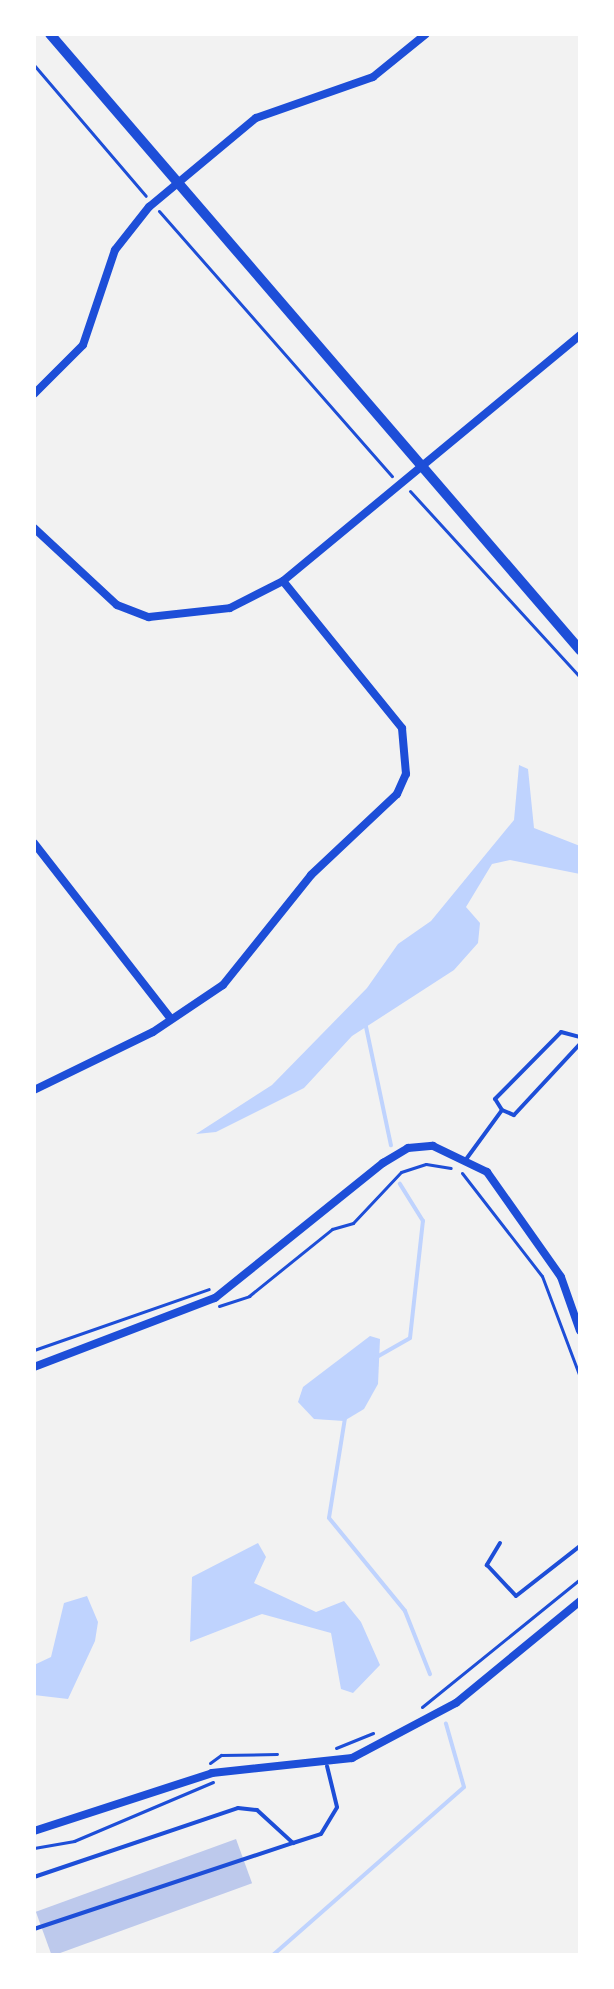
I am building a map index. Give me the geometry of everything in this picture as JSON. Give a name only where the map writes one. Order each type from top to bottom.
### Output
[{"type":"street","points":[[50,34],[580,650]]},
{"type":"street","points":[[34,394],[67,365],[92,329],[128,229],[177,183],[256,118],[373,77],[426,34]]},
{"type":"street","points":[[34,528],[80,578],[149,617],[230,608],[283,581],[580,335]]},
{"type":"street","points":[[34,1090],[196,1007],[252,954],[311,875],[397,794],[407,759],[402,728],[283,581]]},
{"type":"street","points":[[34,843],[171,1019]]},
{"type":"street","points":[[34,1367],[215,1298],[383,1163],[420,1147],[467,1158],[487,1172],[561,1277],[580,1331]]},
{"type":"street","points":[[34,1831],[61,1828],[212,1773],[327,1766],[446,1709],[580,1601]]},
{"type":"lane","points":[[580,1037],[561,1032],[495,1099],[502,1110],[514,1115],[580,1044]]},
{"type":"lane","points":[[467,1158],[502,1110]]},
{"type":"lane","points":[[500,1543],[487,1565],[516,1596],[580,1546]]},
{"type":"lane","points":[[34,1929],[293,1843],[335,1821],[327,1766]]},
{"type":"lane","points":[[34,1877],[238,1808],[257,1810],[293,1843]]},
{"type":"path","points":[[34,65],[142,192]]},
{"type":"path","points":[[164,216],[392,476]]},
{"type":"path","points":[[417,496],[580,677]]},
{"type":"path","points":[[221,1310],[332,1229],[363,1215],[401,1172],[442,1165],[472,1181],[542,1276],[580,1377]]},
{"type":"path","points":[[34,1350],[209,1289]]},
{"type":"path","points":[[410,1714],[580,1579]]},
{"type":"path","points":[[330,1750],[377,1731]]},
{"type":"path","points":[[34,1848],[74,1841],[214,1788],[209,1759],[221,1755],[286,1754]]},
{"type":"water","points":[[519,765],[528,769],[534,828],[580,846],[580,874],[510,860],[492,864],[466,907],[480,923],[478,943],[454,970],[352,1036],[304,1088],[216,1132],[196,1134],[272,1085],[367,988],[398,944],[431,921],[514,820]]},
{"type":"water","points":[[370,1336],[380,1339],[378,1384],[364,1409],[344,1421],[314,1419],[298,1402],[303,1387]]},
{"type":"water","points":[[258,1543],[266,1557],[254,1583],[316,1612],[344,1601],[361,1622],[380,1665],[353,1693],[341,1689],[331,1633],[262,1614],[190,1642],[192,1577]]},
{"type":"water","points":[[87,1596],[98,1622],[95,1641],[68,1699],[34,1695],[34,1665],[51,1657],[64,1603]]},
{"type":"building","points":[[236,1839],[252,1883],[55,1955],[52,1955],[36,1912]]},
{"type":"waterway","points":[[365,1022],[391,1145]]},
{"type":"waterway","points":[[375,1358],[410,1338],[423,1221],[400,1184]]},
{"type":"waterway","points":[[345,1418],[329,1518],[405,1611],[430,1674]]},
{"type":"waterway","points":[[273,1955],[464,1787],[446,1724]]}]
